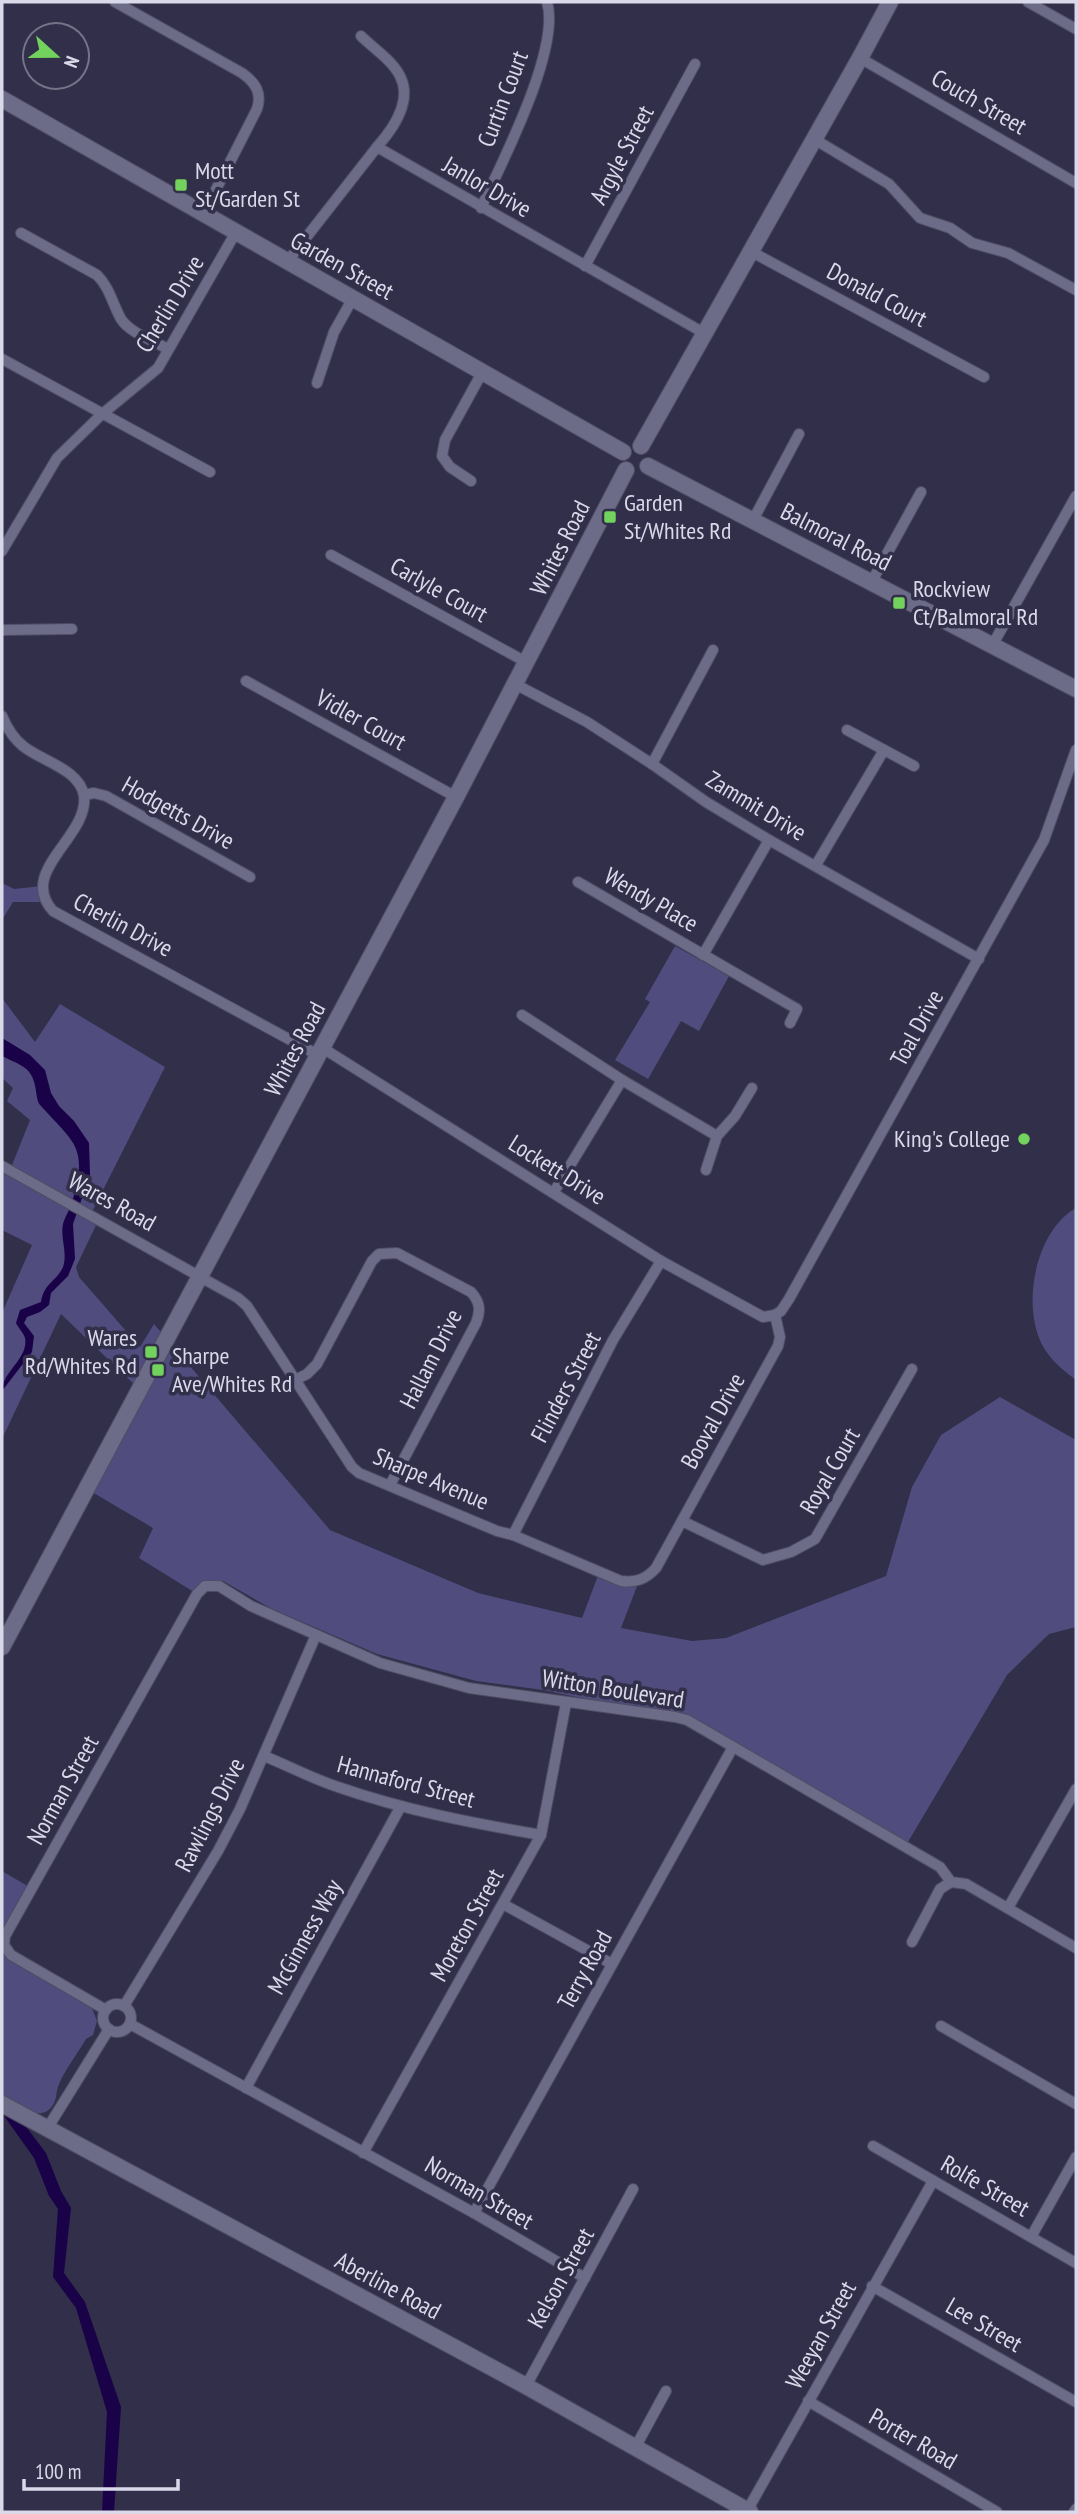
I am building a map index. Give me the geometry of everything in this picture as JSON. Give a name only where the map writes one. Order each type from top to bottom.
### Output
[{"type":"street","points":[[115,2],[242,73],[256,86],[259,102],[204,213]]},
{"type":"street","name":"Curtin Court","points":[[481,208],[538,79],[548,29],[547,2]]},
{"type":"street","points":[[641,446],[890,2]]},
{"type":"street","points":[[1028,2],[1045,6],[1076,29]]},
{"type":"street","points":[[286,262],[391,131],[400,113],[404,96],[401,78],[360,36]]},
{"type":"street","name":"Couch Street","points":[[860,58],[1076,183]]},
{"type":"street","name":"Argyle Street","points":[[585,266],[695,64]]},
{"type":"street","name":"Garden Street","points":[[2,99],[623,452]]},
{"type":"street","points":[[814,139],[889,184],[901,194],[920,218],[950,228],[972,243],[1008,253],[1076,290]]},
{"type":"street","name":"Janlor Drive","points":[[377,147],[704,333]]},
{"type":"street","name":"Cherlin Drive","points":[[2,551],[57,458],[101,415],[158,368],[236,232]]},
{"type":"street","points":[[20,233],[97,275],[106,284],[122,320],[128,327],[169,348]]},
{"type":"street","name":"Donald Court","points":[[750,251],[984,377]]},
{"type":"street","points":[[317,383],[334,332],[353,298]]},
{"type":"street","points":[[2,359],[210,472]]},
{"type":"street","points":[[471,481],[450,467],[442,456],[445,440],[483,371]]},
{"type":"street","points":[[753,520],[799,434]]},
{"type":"street","points":[[631,446],[641,446],[649,454],[648,466],[641,473],[635,474],[626,470],[621,462],[623,452],[631,446]]},
{"type":"street","name":"Balmoral Road","points":[[648,466],[1076,688]]},
{"type":"street","name":"Whites Road","points":[[2,1647],[456,797],[626,470]]},
{"type":"street","points":[[872,581],[921,492]]},
{"type":"street","points":[[993,644],[1072,512],[1076,496]]},
{"type":"street","name":"Carlyle Court","points":[[331,555],[526,662]]},
{"type":"street","points":[[2,630],[72,629]]},
{"type":"street","points":[[652,764],[713,650]]},
{"type":"street","name":"Vidler Court","points":[[246,681],[456,797]]},
{"type":"street","name":"Zammit Drive","points":[[515,684],[587,722],[706,802],[769,840],[979,959]]},
{"type":"street","points":[[2,716],[15,738],[37,757],[74,776],[84,794]]},
{"type":"street","points":[[847,730],[914,766]]},
{"type":"street","points":[[816,865],[884,750]]},
{"type":"street","name":"Toal Drive","points":[[775,1315],[785,1306],[1050,827],[1076,750]]},
{"type":"street","name":"Cherlin Drive","points":[[84,794],[80,816],[44,878],[42,895],[53,911],[320,1051]]},
{"type":"street","name":"Hodgetts Drive","points":[[84,794],[106,796],[250,877]]},
{"type":"street","name":"Wendy Place","points":[[703,955],[769,840]]},
{"type":"street","name":"Wendy Place","points":[[578,882],[797,1009]]},
{"type":"street","points":[[790,1023],[804,998]]},
{"type":"street","points":[[523,1015],[622,1080],[717,1136]]},
{"type":"street","name":"Lockett Drive","points":[[320,1051],[554,1192],[661,1261],[763,1317],[775,1315]]},
{"type":"street","points":[[554,1192],[622,1080]]},
{"type":"street","points":[[706,1170],[717,1136],[735,1116],[752,1088]]},
{"type":"street","name":"Wares Road","points":[[2,1166],[202,1276]]},
{"type":"street","name":"Hallam Drive","points":[[297,1379],[317,1364],[372,1261],[379,1254],[397,1254],[471,1292],[477,1298],[479,1314],[476,1323],[390,1485]]},
{"type":"street","name":"Flinders Street","points":[[513,1535],[613,1340],[661,1261]]},
{"type":"street","name":"Sharpe Avenue","points":[[202,1276],[247,1306],[352,1467],[366,1476],[599,1573],[630,1582],[649,1576],[669,1545]]},
{"type":"street","name":"Booval Drive","points":[[669,1545],[778,1346],[780,1337],[775,1315]]},
{"type":"street","name":"Royal Court","points":[[682,1521],[763,1560],[792,1552],[815,1539],[912,1369]]},
{"type":"street","name":"Witton Boulevard","points":[[203,1587],[219,1586],[251,1606],[380,1663],[469,1688],[687,1720],[940,1867],[951,1882],[966,1884],[1076,1948]]},
{"type":"street","name":"Norman Street","points":[[106,2010],[11,1955],[5,1948],[4,1941],[203,1587]]},
{"type":"street","name":"Rawlings Drive","points":[[124,2006],[218,1851],[264,1756],[316,1635]]},
{"type":"street","name":"Moreton Street","points":[[363,2153],[541,1835],[566,1703]]},
{"type":"street","name":"Terry Road","points":[[474,2213],[733,1747]]},
{"type":"street","name":"Hannaford Street","points":[[264,1756],[335,1787],[401,1806],[456,1820],[541,1835]]},
{"type":"street","points":[[1008,1908],[1076,1789]]},
{"type":"street","name":"McGinness Way","points":[[246,2088],[401,1806]]},
{"type":"street","points":[[912,1942],[940,1889],[951,1882]]},
{"type":"street","points":[[503,1904],[612,1964]]},
{"type":"street","points":[[114,2004],[124,2006],[130,2012],[130,2024],[120,2031],[109,2029],[104,2021],[106,2010],[114,2004]]},
{"type":"street","name":"Norman Street","points":[[130,2024],[474,2213],[585,2278]]},
{"type":"street","points":[[941,2026],[1076,2104]]},
{"type":"street","points":[[47,2129],[109,2029]]},
{"type":"street","name":"Aberline Road","points":[[2,2104],[526,2386],[748,2512]]},
{"type":"street","name":"Rolfe Street","points":[[873,2146],[1076,2263]]},
{"type":"street","points":[[1031,2237],[1076,2157]]},
{"type":"street","name":"Weeyan Street","points":[[748,2512],[933,2181]]},
{"type":"street","name":"Kelson Street","points":[[526,2386],[634,2189]]},
{"type":"street","name":"Lee Street","points":[[872,2286],[1076,2402]]},
{"type":"street","points":[[635,2448],[666,2391]]},
{"type":"street","name":"Porter Road","points":[[808,2401],[997,2512]]},
{"type":"shaded area","points":[[2,883],[14,889],[42,886],[45,902],[13,902],[2,920]]},
{"type":"shaded area","points":[[675,946],[729,976],[699,1031],[681,1021],[648,1079],[615,1060],[650,1002],[645,999]]},
{"type":"shaded area","points":[[2,998],[35,1042],[60,1004],[165,1067],[91,1214],[99,1219],[76,1267],[79,1277],[140,1347],[154,1324],[330,1530],[478,1593],[582,1618],[599,1573],[639,1581],[621,1628],[692,1641],[726,1638],[886,1576],[912,1487],[941,1435],[1000,1397],[1076,1440],[1076,1627],[1049,1634],[1007,1675],[905,1847],[681,1719],[543,1690],[476,1681],[377,1654],[272,1609],[223,1581],[219,1586],[197,1594],[139,1558],[153,1528],[87,1489],[140,1390],[61,1314],[2,1439],[2,1313],[32,1245],[2,1230],[2,1166],[10,1170],[30,1120],[7,1101],[13,1088],[2,1078]]},
{"type":"shaded area","points":[[2,1038],[30,1055],[45,1070],[51,1093],[89,1143],[90,1175],[73,1224],[75,1259],[68,1276],[51,1293],[49,1305],[27,1317],[24,1323],[34,1336],[32,1352],[2,1391],[6,1378],[25,1345],[24,1336],[16,1323],[20,1310],[41,1302],[47,1287],[63,1267],[63,1224],[72,1202],[79,1167],[75,1146],[40,1104],[29,1072],[2,1056]]},
{"type":"shaded area","points":[[1076,1208],[1076,1380],[1051,1358],[1039,1337],[1034,1318],[1033,1297],[1035,1275],[1050,1235],[1062,1219]]},
{"type":"shaded area","points":[[2,1871],[31,1888],[4,1945],[92,2008],[97,2021],[93,2035],[86,2039],[63,2075],[54,2103],[43,2113],[30,2112],[2,2098]]},
{"type":"shaded area","points":[[2,2095],[46,2153],[71,2208],[64,2273],[85,2302],[121,2407],[114,2512],[102,2512],[107,2412],[76,2308],[53,2277],[58,2209],[49,2196],[34,2158],[2,2113]]},
{"type":"place","name":"Mott St/Garden St","points":[[181,185]]},
{"type":"place","name":"Garden St/Whites Rd","points":[[610,517]]},
{"type":"place","name":"Rockview Ct/Balmoral Rd","points":[[899,603]]},
{"type":"place","name":"King's College","points":[[1024,1139]]},
{"type":"place","name":"Wares Rd/Whites Rd","points":[[151,1352]]},
{"type":"place","name":"Sharpe Ave/Whites Rd","points":[[158,1370]]}]
